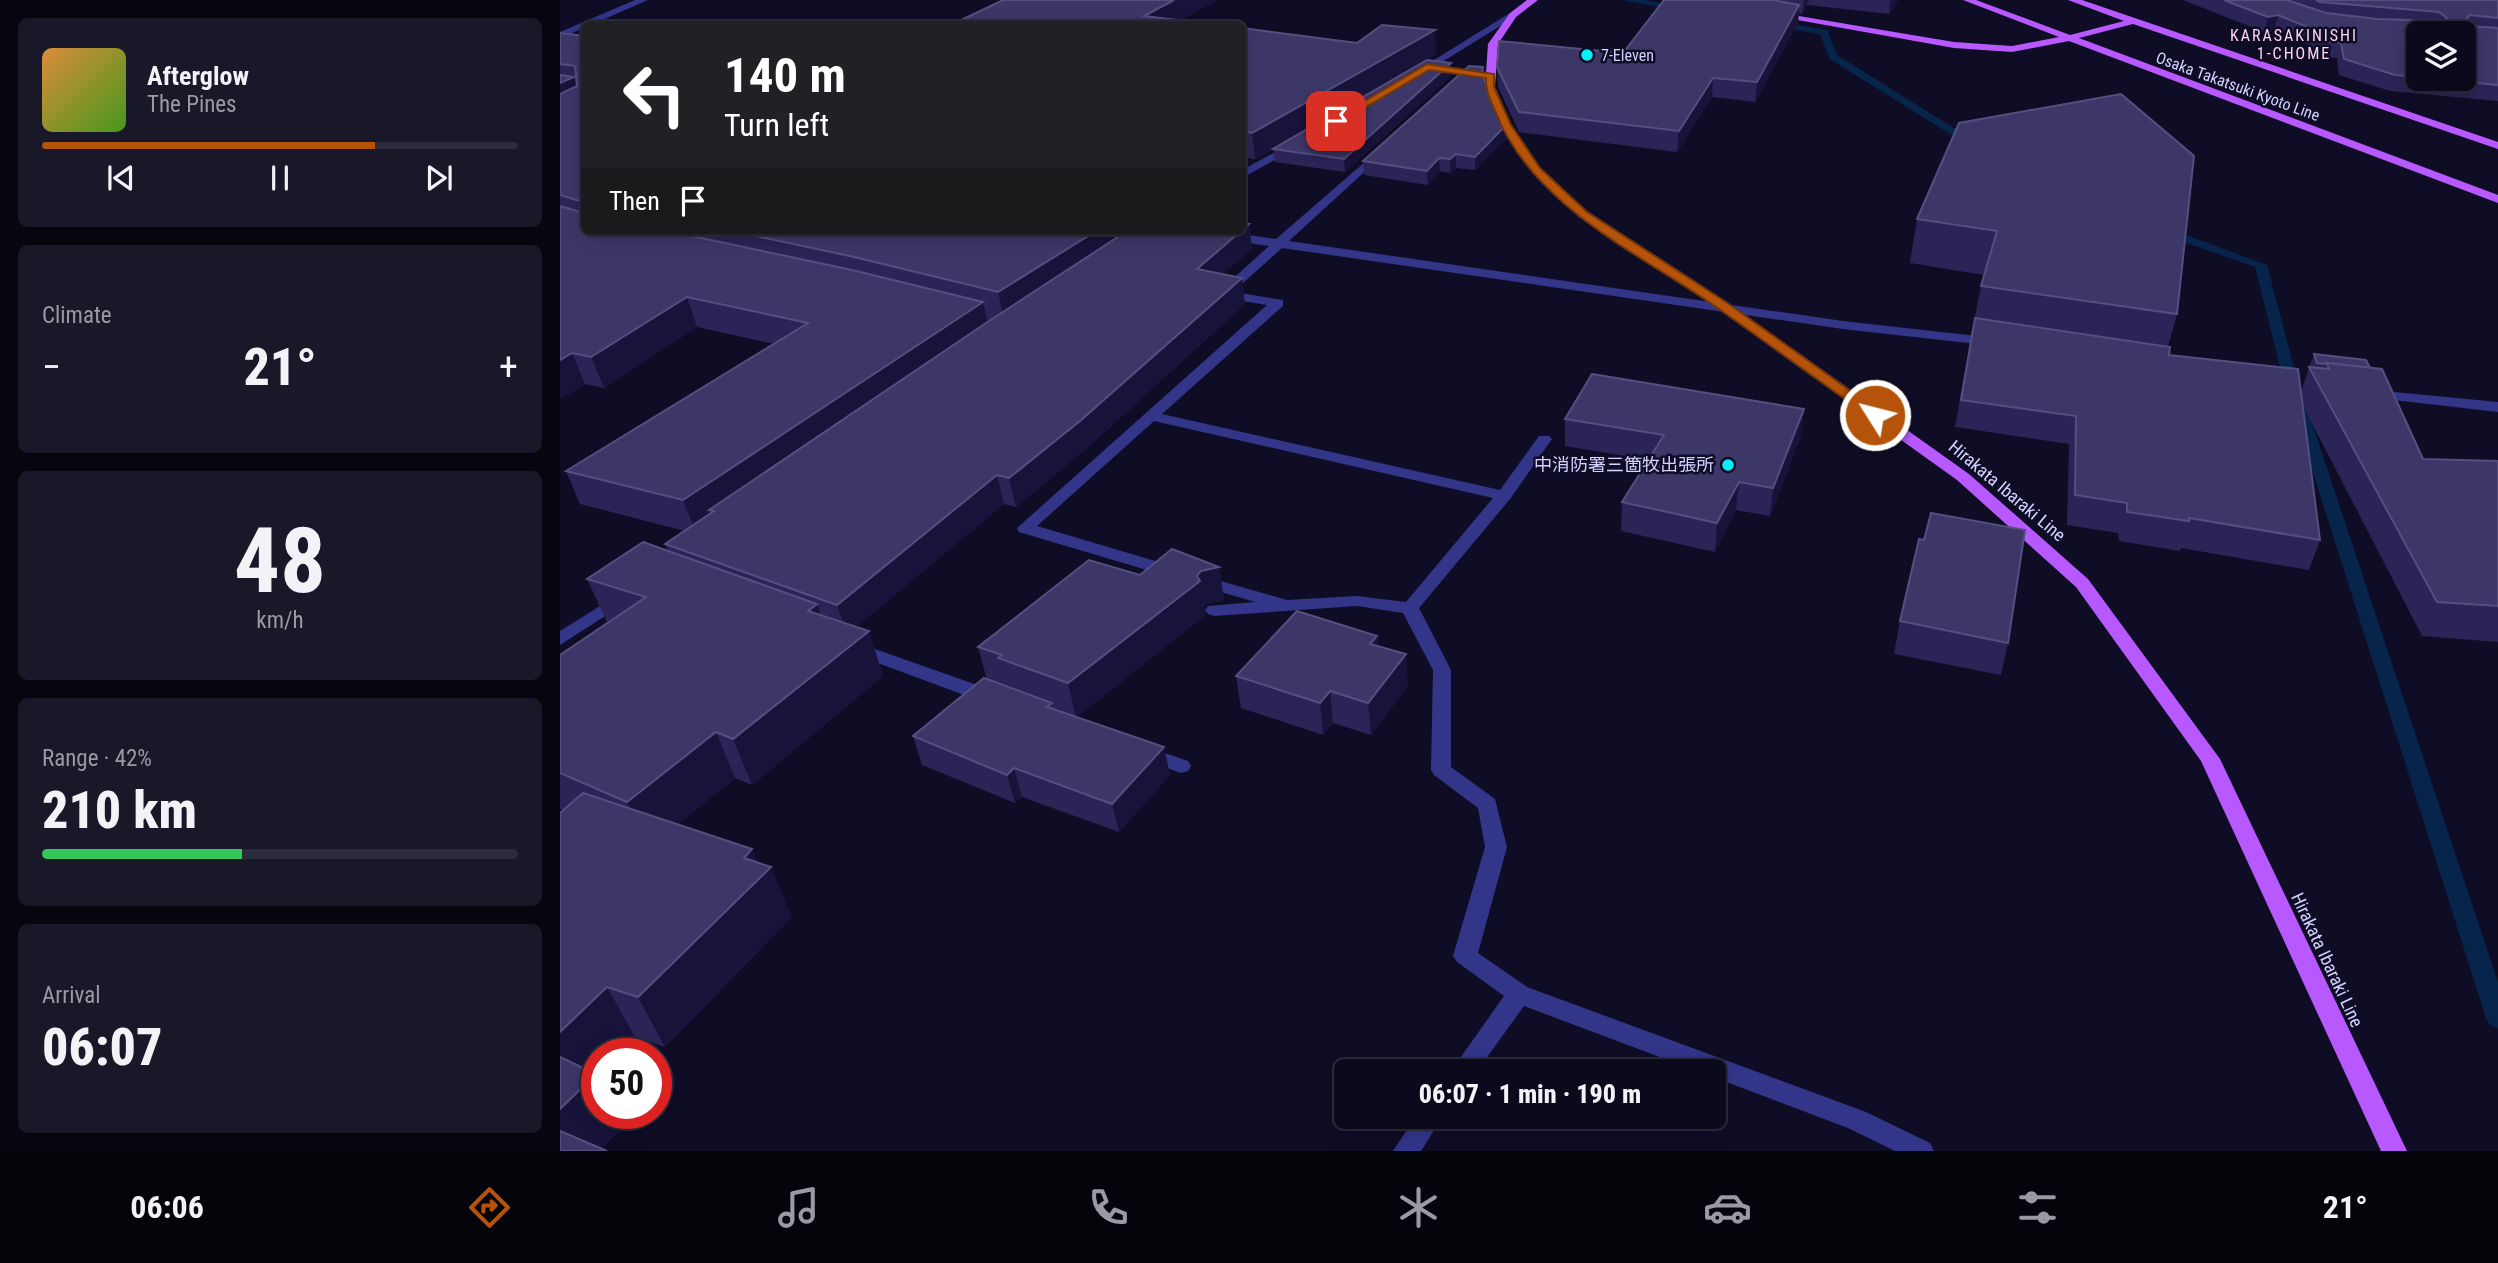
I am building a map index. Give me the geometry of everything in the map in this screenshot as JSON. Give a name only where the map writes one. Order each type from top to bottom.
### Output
[{"type":"main road","name":"Hirakata Ibaraki Line","points":[[1533,0],[1513,15],[1493,44],[1490,87],[1506,125],[1536,170],[1583,214],[1722,305],[1963,477],[2082,583],[2210,759],[2393,1151]]},
{"type":"main road","name":"Osaka Takatsuki Kyoto Line","points":[[1968,0],[2498,199]]},
{"type":"main road","name":"Osaka Takatsuki Kyoto Line","points":[[2073,0],[2498,146]]},
{"type":"main road","points":[[1768,13],[1954,45],[2012,48],[2066,39],[2133,22]]},
{"type":"street","points":[[594,21],[643,0]]},
{"type":"street","points":[[1404,80],[1513,15]]},
{"type":"street","points":[[560,35],[581,27]]},
{"type":"street","points":[[1427,67],[1490,76]]},
{"type":"street","points":[[1456,81],[1466,72]]},
{"type":"street","points":[[1246,173],[1301,141]]},
{"type":"street","points":[[1287,606],[1025,528],[1278,303],[1223,294],[1387,145]]},
{"type":"street","points":[[1220,235],[1722,305],[1824,322],[2007,344]]},
{"type":"street","points":[[2354,392],[2498,407]]},
{"type":"street","points":[[1151,416],[1504,496]]},
{"type":"street","points":[[1410,608],[1504,496],[1544,439]]},
{"type":"street","points":[[560,639],[634,589]]},
{"type":"street","points":[[1214,610],[1357,601],[1410,608]]},
{"type":"street","points":[[1410,608],[1442,670],[1441,770],[1488,804],[1496,847],[1465,956],[1519,994],[1857,1120],[1921,1151]]},
{"type":"street","points":[[838,642],[1008,704]]},
{"type":"street","points":[[1133,749],[1181,766]]},
{"type":"street","points":[[1473,1059],[1519,994]]},
{"type":"street","points":[[1406,1151],[1421,1129]]},
{"type":"building","points":[[1003,0],[1174,0],[1144,16],[1186,21],[959,21]]},
{"type":"building","points":[[1664,0],[1773,0],[1799,5],[1757,82],[1713,78],[1679,131],[1519,112],[1497,67],[1499,41],[1623,53]]},
{"type":"building","points":[[2224,0],[2287,0],[2326,13],[2377,19],[2444,21],[2406,21],[2406,76],[2344,59],[2341,43],[2317,40],[2315,30],[2278,15],[2268,17]]},
{"type":"building","points":[[2316,0],[2498,0],[2498,18],[2470,15],[2468,21],[2444,21],[2447,18],[2439,12]]},
{"type":"building","points":[[1382,25],[1435,30],[1252,133],[1246,132],[1246,29],[1357,43]]},
{"type":"building","points":[[2476,26],[2498,28],[2498,85],[2476,83]]},
{"type":"building","points":[[560,33],[581,36],[581,201],[560,195],[560,94],[577,86],[575,66],[560,64]]},
{"type":"building","points":[[1427,60],[1451,63],[1344,159],[1273,149]]},
{"type":"building","points":[[1469,66],[1483,67],[1482,75],[1506,125],[1475,157],[1456,154],[1450,159],[1439,158],[1427,171],[1363,161]]},
{"type":"building","points":[[560,75],[574,77],[560,83]]},
{"type":"building","points":[[2121,94],[2194,156],[2177,314],[1981,286],[1997,231],[1917,219],[1959,123]]},
{"type":"building","points":[[560,206],[581,212],[581,235],[687,235],[852,270],[983,302],[683,500],[566,471],[808,323],[687,297],[591,357],[572,353],[560,360]]},
{"type":"building","points":[[752,235],[1090,235],[998,292]]},
{"type":"building","points":[[1121,235],[1236,235],[1197,269],[1242,278],[1080,421],[1009,478],[997,475],[837,605],[665,544],[714,511],[709,510]]},
{"type":"building","points":[[1975,318],[2170,347],[2169,355],[2298,369],[2320,540],[2189,518],[2189,521],[2127,512],[2127,503],[2075,495],[2076,416],[1961,400]]},
{"type":"building","points":[[2314,354],[2366,360],[2370,368],[2317,363]]},
{"type":"building","points":[[2327,363],[2382,369],[2423,459],[2498,461],[2498,606],[2437,602],[2309,367],[2329,369]]},
{"type":"building","points":[[1592,374],[1804,409],[1773,488],[1739,482],[1717,523],[1622,502],[1664,435],[1565,419]]},
{"type":"building","points":[[1931,513],[2025,530],[2008,643],[1900,621],[1919,539],[1924,540]]},
{"type":"building","points":[[643,542],[817,604],[808,611],[869,631],[733,739],[716,732],[627,802],[560,773],[560,655],[646,597],[587,579]]},
{"type":"building","points":[[1172,549],[1219,567],[1201,571],[1197,576],[1200,581],[1068,683],[998,658],[1002,655],[978,647],[1089,560],[1140,575]]},
{"type":"building","points":[[1297,611],[1377,636],[1370,644],[1406,654],[1368,703],[1330,691],[1320,703],[1236,676]]},
{"type":"building","points":[[984,678],[1052,703],[1047,707],[1164,747],[1112,804],[1014,768],[1007,775],[913,736]]},
{"type":"building","points":[[583,793],[752,849],[744,858],[771,867],[638,997],[607,987],[560,1032],[560,813]]},
{"type":"building","points":[[560,1057],[581,1067],[581,1089],[560,1109]]},
{"type":"building","points":[[560,1131],[607,1151],[560,1151]]},
{"type":"waterway","points":[[1628,0],[1684,9]]},
{"type":"waterway","points":[[1773,24],[1824,32],[1833,57],[1975,145]]},
{"type":"waterway","points":[[2162,230],[2261,265],[2289,375],[2498,1018]]},
{"type":"place","name":"7-Eleven","points":[[1587,55]]},
{"type":"place","name":"中消防署三箇牧出張所","points":[[1728,465]]},
{"type":"district","name":"KARASAKINISHI 1-CHOME","points":[[2294,44]]},
{"type":"route","points":[[1336,121],[1427,67],[1490,76],[1490,87],[1506,125],[1536,170],[1583,214],[1722,305],[1875,415]]}]
